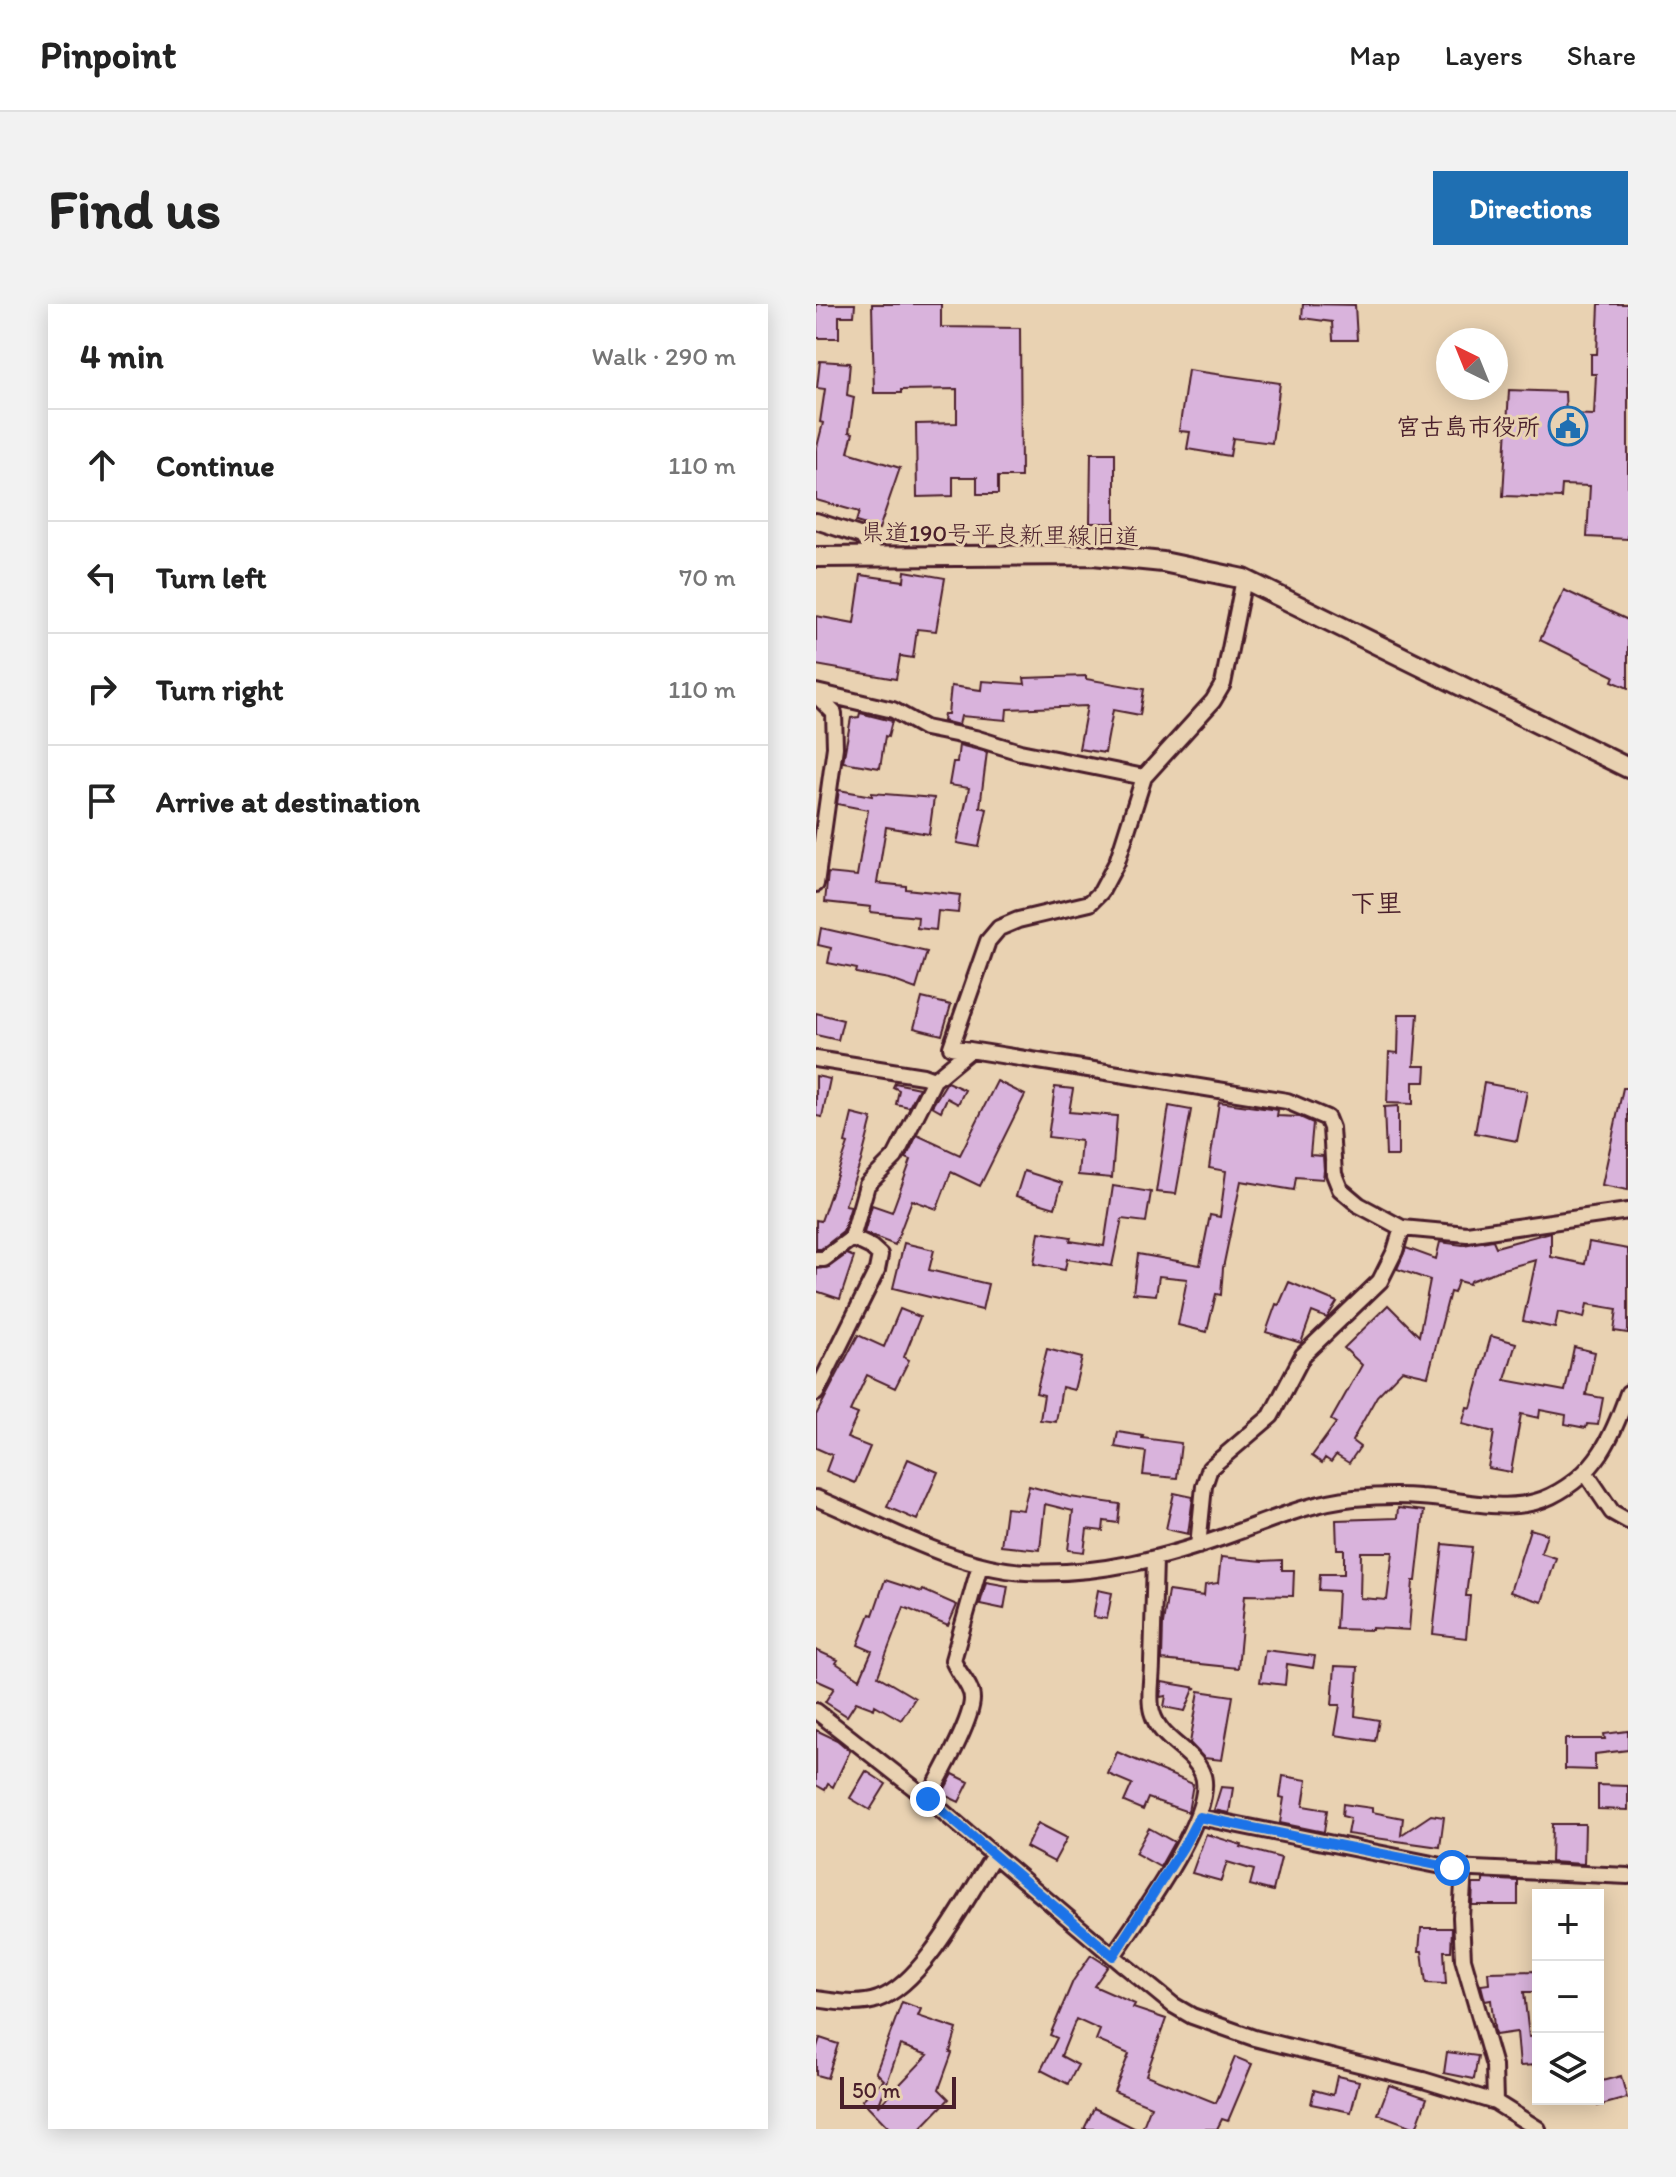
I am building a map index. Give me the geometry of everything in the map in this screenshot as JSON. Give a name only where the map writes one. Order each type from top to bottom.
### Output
[{"type":"street","points":[[816,521],[862,536],[876,557]]},
{"type":"street","name":"県道190号平良新里線旧道","points":[[816,557],[1129,557],[1244,579],[1628,768]]},
{"type":"street","points":[[1244,579],[1223,684],[1213,701],[1144,777],[1117,862],[1101,892],[1090,903],[1018,920],[999,928],[988,941],[951,1047],[1287,1101],[1317,1113],[1327,1118],[1331,1128],[1334,1174],[1340,1189],[1359,1205],[1402,1228],[1467,1234],[1628,1211]]},
{"type":"street","points":[[816,693],[893,710],[925,728],[975,738],[1020,752],[1144,777]]},
{"type":"street","points":[[816,693],[834,713],[835,747],[816,884]]},
{"type":"street","points":[[816,1259],[824,1259],[852,1238],[867,1185],[895,1157],[934,1080],[970,1050]]},
{"type":"street","points":[[816,1059],[934,1080]]},
{"type":"street","points":[[1198,1546],[1204,1486],[1210,1468],[1271,1416],[1303,1355],[1380,1281],[1402,1228]]},
{"type":"street","points":[[816,1393],[877,1270],[880,1255],[852,1238]]},
{"type":"street","points":[[816,1498],[980,1565],[1052,1573],[1112,1568],[1198,1546],[1336,1500],[1420,1497],[1486,1505],[1548,1498],[1599,1458],[1612,1436],[1628,1393]]},
{"type":"street","points":[[1585,1472],[1612,1512],[1628,1521]]},
{"type":"street","points":[[1113,1956],[1183,1847],[1199,1817],[1205,1797],[1206,1781],[1200,1768],[1162,1733],[1151,1706],[1155,1559]]},
{"type":"street","points":[[928,1799],[953,1752],[972,1699],[970,1688],[956,1670],[953,1660],[980,1565]]},
{"type":"street","points":[[816,1711],[928,1799],[1173,2005],[1220,2028],[1423,2080],[1495,2102],[1538,2129]]},
{"type":"street","points":[[1199,1817],[1464,1868],[1628,1876]]},
{"type":"street","points":[[816,1999],[843,2003],[874,2001],[893,1993],[923,1966],[994,1855]]},
{"type":"street","points":[[1464,1868],[1461,1917],[1463,1959],[1494,2066],[1495,2102]]},
{"type":"building","points":[[816,304],[855,304],[854,316],[839,316],[839,338],[817,338]]},
{"type":"building","points":[[872,304],[941,304],[941,327],[1020,328],[1021,477],[998,477],[998,494],[977,494],[977,477],[953,477],[953,496],[917,497],[916,424],[957,423],[957,389],[874,393]]},
{"type":"building","points":[[1303,304],[1355,305],[1357,340],[1333,340],[1332,322],[1302,318]]},
{"type":"building","name":"宮古島市役所","points":[[1599,304],[1628,304],[1628,539],[1587,537],[1590,486],[1562,485],[1561,498],[1503,496],[1509,390],[1565,392],[1566,414],[1594,415],[1596,374],[1591,374],[1591,354],[1597,354]]},
{"type":"building","points":[[820,361],[850,363],[847,395],[854,397],[849,432],[853,433],[848,452],[900,468],[879,529],[856,522],[859,512],[816,500],[816,451],[823,423],[820,422],[825,389],[817,388]]},
{"type":"building","points":[[1188,370],[1280,383],[1272,443],[1233,438],[1230,456],[1187,449],[1190,432],[1179,431]]},
{"type":"building","points":[[1091,453],[1115,453],[1115,523],[1090,523]]},
{"type":"building","points":[[905,571],[945,578],[936,631],[917,629],[913,658],[900,656],[896,679],[816,665],[816,616],[854,623],[861,575],[904,581]]},
{"type":"building","points":[[1564,590],[1628,620],[1628,688],[1612,681],[1614,676],[1540,640]]},
{"type":"building","points":[[1086,676],[1086,679],[1144,689],[1140,715],[1113,710],[1105,753],[1079,749],[1087,706],[1007,709],[1006,720],[961,716],[959,725],[943,721],[944,714],[948,714],[951,686],[981,690],[982,681],[1025,684],[1024,678]]},
{"type":"building","points":[[860,713],[892,721],[888,737],[885,736],[880,768],[843,762],[851,718],[859,717]]},
{"type":"building","points":[[959,745],[987,752],[980,807],[987,809],[979,847],[957,843],[969,788],[949,785]]},
{"type":"building","points":[[839,790],[872,796],[872,793],[934,798],[929,834],[886,827],[877,883],[960,895],[958,913],[938,911],[936,930],[917,928],[918,917],[870,912],[871,907],[825,902],[828,873],[857,876],[868,810],[837,804]]},
{"type":"building","points":[[821,928],[927,952],[916,989],[889,979],[856,973],[857,969],[828,963],[831,948],[818,945]]},
{"type":"building","points":[[922,998],[951,1005],[942,1035],[914,1028]]},
{"type":"building","points":[[816,1013],[843,1020],[838,1040],[816,1035]]},
{"type":"building","points":[[1399,1014],[1418,1014],[1414,1066],[1426,1066],[1425,1082],[1413,1082],[1413,1104],[1387,1103],[1389,1052],[1398,1053]]},
{"type":"building","points":[[816,1076],[830,1079],[822,1117],[816,1116]]},
{"type":"building","points":[[997,1081],[1025,1095],[980,1186],[951,1172],[937,1209],[912,1200],[895,1245],[864,1233],[872,1205],[892,1212],[911,1160],[906,1158],[917,1135],[960,1155]]},
{"type":"building","points":[[947,1082],[965,1090],[958,1104],[947,1098],[941,1111],[932,1106]]},
{"type":"building","points":[[895,1083],[919,1088],[909,1107],[896,1104],[899,1090],[893,1087]]},
{"type":"building","points":[[1484,1083],[1527,1091],[1517,1141],[1475,1133]]},
{"type":"building","points":[[1055,1087],[1073,1089],[1069,1112],[1117,1116],[1112,1178],[1078,1175],[1081,1141],[1048,1137]]},
{"type":"building","points":[[1623,1088],[1628,1088],[1628,1190],[1602,1185]]},
{"type":"building","points":[[1219,1102],[1278,1110],[1277,1116],[1300,1117],[1313,1123],[1310,1155],[1323,1156],[1324,1170],[1323,1179],[1296,1177],[1294,1190],[1241,1181],[1223,1268],[1221,1295],[1216,1294],[1207,1332],[1178,1325],[1187,1279],[1159,1276],[1156,1295],[1133,1293],[1138,1254],[1200,1265],[1210,1215],[1220,1217],[1226,1171],[1209,1168]]},
{"type":"building","points":[[1169,1106],[1191,1110],[1176,1194],[1156,1192]]},
{"type":"building","points":[[1398,1106],[1398,1156],[1386,1156],[1384,1107]]},
{"type":"building","points":[[852,1114],[872,1119],[845,1205],[851,1206],[843,1232],[821,1249],[816,1249],[816,1220],[821,1221],[848,1144],[845,1143]]},
{"type":"building","points":[[1024,1171],[1062,1183],[1055,1208],[1016,1196]]},
{"type":"building","points":[[1113,1186],[1151,1192],[1146,1222],[1122,1219],[1112,1266],[1067,1259],[1065,1270],[1034,1264],[1039,1232],[1104,1246]]},
{"type":"building","points":[[1551,1232],[1551,1257],[1585,1264],[1589,1242],[1628,1249],[1628,1333],[1614,1331],[1617,1309],[1587,1304],[1584,1318],[1558,1312],[1555,1328],[1523,1321],[1536,1260],[1503,1269],[1469,1284],[1458,1281],[1454,1293],[1450,1292],[1428,1376],[1402,1370],[1377,1396],[1352,1441],[1360,1447],[1349,1463],[1336,1455],[1331,1462],[1325,1458],[1322,1463],[1312,1456],[1336,1423],[1331,1420],[1362,1365],[1344,1348],[1388,1305],[1419,1336],[1430,1280],[1397,1269],[1406,1248],[1436,1259],[1440,1242],[1463,1245],[1493,1240],[1496,1247]]},
{"type":"building","points":[[904,1243],[934,1250],[929,1270],[988,1284],[982,1310],[893,1288]]},
{"type":"building","points":[[847,1254],[854,1257],[840,1299],[816,1291],[817,1269],[829,1267]]},
{"type":"building","points":[[1289,1282],[1337,1302],[1327,1318],[1312,1312],[1301,1343],[1266,1332],[1276,1304],[1279,1305]]},
{"type":"building","points":[[900,1309],[920,1317],[904,1357],[909,1360],[895,1388],[867,1375],[850,1411],[858,1414],[847,1438],[870,1447],[855,1483],[826,1471],[832,1455],[816,1448],[816,1415],[858,1335],[884,1347]]},
{"type":"building","points":[[1491,1336],[1516,1343],[1505,1380],[1565,1391],[1574,1347],[1595,1352],[1586,1395],[1603,1398],[1598,1425],[1587,1424],[1586,1428],[1565,1424],[1566,1415],[1540,1410],[1539,1418],[1521,1414],[1511,1472],[1488,1468],[1494,1432],[1462,1424],[1467,1407],[1471,1408]]},
{"type":"building","points":[[1047,1349],[1082,1358],[1074,1390],[1062,1387],[1056,1422],[1040,1420],[1044,1395],[1036,1393]]},
{"type":"building","points":[[1118,1432],[1181,1443],[1177,1478],[1143,1475],[1146,1452],[1115,1447]]},
{"type":"building","points":[[908,1459],[938,1472],[917,1520],[887,1507]]},
{"type":"building","points":[[1029,1486],[1070,1497],[1120,1504],[1118,1523],[1104,1521],[1103,1531],[1087,1529],[1084,1552],[1068,1550],[1073,1511],[1045,1504],[1040,1550],[1001,1546],[1006,1508],[1023,1510]]},
{"type":"building","points":[[1174,1493],[1193,1497],[1188,1534],[1166,1529]]},
{"type":"building","points":[[1398,1508],[1424,1511],[1409,1630],[1336,1629],[1338,1591],[1319,1590],[1320,1574],[1344,1574],[1344,1549],[1337,1549],[1336,1520],[1397,1518]],"holes":[[[1361,1552],[1393,1552],[1387,1600],[1360,1598]]]},
{"type":"building","points":[[1530,1529],[1547,1534],[1541,1553],[1556,1558],[1542,1602],[1510,1592]]},
{"type":"building","points":[[1443,1544],[1472,1547],[1466,1596],[1470,1596],[1466,1638],[1433,1634]]},
{"type":"building","points":[[1221,1557],[1282,1560],[1282,1570],[1294,1570],[1293,1596],[1245,1595],[1238,1668],[1162,1660],[1168,1591],[1204,1596],[1205,1585],[1218,1583]]},
{"type":"building","points":[[885,1580],[923,1590],[957,1605],[948,1626],[904,1607],[878,1676],[915,1698],[901,1720],[875,1705],[874,1709],[856,1702],[847,1716],[825,1702],[834,1688],[816,1680],[816,1650],[838,1660],[836,1663],[860,1679],[872,1651],[858,1645]]},
{"type":"building","points":[[986,1582],[1008,1586],[1004,1609],[980,1604]]},
{"type":"building","points":[[1098,1590],[1112,1593],[1107,1619],[1093,1617]]},
{"type":"building","points":[[1265,1650],[1315,1656],[1313,1668],[1287,1664],[1285,1685],[1260,1682]]},
{"type":"building","points":[[1335,1666],[1358,1667],[1355,1716],[1379,1720],[1375,1741],[1335,1735],[1340,1705],[1332,1705]]},
{"type":"building","points":[[1162,1682],[1197,1688],[1185,1711],[1164,1707],[1166,1696],[1160,1697]]},
{"type":"building","points":[[1199,1691],[1233,1696],[1222,1760],[1204,1758],[1190,1743]]},
{"type":"building","points":[[816,1730],[837,1740],[850,1751],[833,1787],[828,1784],[825,1790],[816,1785]]},
{"type":"building","points":[[1628,1731],[1628,1750],[1595,1754],[1595,1770],[1565,1769],[1565,1739],[1605,1739],[1604,1734]]},
{"type":"building","points":[[1117,1752],[1193,1784],[1188,1812],[1148,1798],[1143,1810],[1124,1802],[1132,1784],[1108,1774]]},
{"type":"building","points":[[866,1771],[886,1784],[870,1810],[850,1798]]},
{"type":"building","points":[[953,1774],[969,1782],[959,1802],[942,1794]]},
{"type":"building","points":[[1283,1776],[1307,1780],[1303,1806],[1327,1810],[1324,1832],[1280,1823]]},
{"type":"building","points":[[1598,1785],[1628,1786],[1628,1810],[1598,1809]]},
{"type":"building","points":[[1221,1787],[1233,1788],[1229,1813],[1214,1810]]},
{"type":"building","points":[[1343,1804],[1372,1808],[1372,1812],[1403,1818],[1401,1835],[1431,1815],[1444,1817],[1440,1847],[1347,1834],[1350,1818],[1342,1816]]},
{"type":"building","points":[[1038,1823],[1067,1838],[1054,1862],[1026,1847]]},
{"type":"building","points":[[1552,1824],[1585,1824],[1584,1864],[1551,1862]]},
{"type":"building","points":[[1149,1828],[1174,1842],[1160,1867],[1135,1853]]},
{"type":"building","points":[[1206,1834],[1281,1858],[1273,1891],[1250,1885],[1254,1870],[1227,1862],[1221,1881],[1192,1873]]},
{"type":"building","points":[[1483,1879],[1518,1881],[1518,1905],[1472,1905],[1473,1884],[1483,1884]]},
{"type":"building","points":[[1421,1928],[1452,1928],[1451,1951],[1444,1951],[1446,1984],[1426,1983],[1422,1951],[1419,1951]]},
{"type":"building","points":[[1091,1955],[1108,1966],[1094,1986],[1135,2004],[1133,2008],[1166,2019],[1146,2075],[1216,2103],[1235,2057],[1252,2064],[1228,2121],[1222,2119],[1217,2129],[1142,2129],[1151,2106],[1114,2091],[1129,2054],[1096,2040],[1100,2030],[1076,2019],[1061,2056],[1078,2065],[1068,2084],[1041,2070],[1057,2038],[1050,2035],[1073,1981]]},
{"type":"building","points":[[1532,1971],[1532,1992],[1524,1992],[1529,2037],[1532,2037],[1532,2065],[1520,2066],[1517,2032],[1495,2035],[1491,2000],[1485,2001],[1481,1985],[1489,1984],[1488,1972]]},
{"type":"building","points":[[902,2002],[921,2009],[918,2016],[957,2029],[939,2089],[949,2099],[920,2129],[890,2129],[862,2100],[884,2080],[876,2072]],"holes":[[[900,2045],[928,2055],[878,2107]]]},
{"type":"building","points":[[820,2038],[838,2044],[827,2078],[816,2075],[816,2050]]},
{"type":"building","points":[[1447,2052],[1478,2056],[1474,2079],[1444,2073]]},
{"type":"building","points":[[1337,2076],[1359,2081],[1351,2112],[1311,2104],[1314,2090],[1333,2095]]},
{"type":"building","points":[[1621,2076],[1627,2098],[1604,2104],[1604,2080]]},
{"type":"building","points":[[1389,2085],[1427,2098],[1416,2128],[1378,2114]]},
{"type":"building","points":[[1094,2108],[1136,2129],[1084,2129]]},
{"type":"place","name":"宮古島市役所","points":[[1568,426]]},
{"type":"district","name":"下里","points":[[1376,903]]},
{"type":"route","points":[[928,1799],[1113,1956],[1199,1817],[1452,1868]]}]
